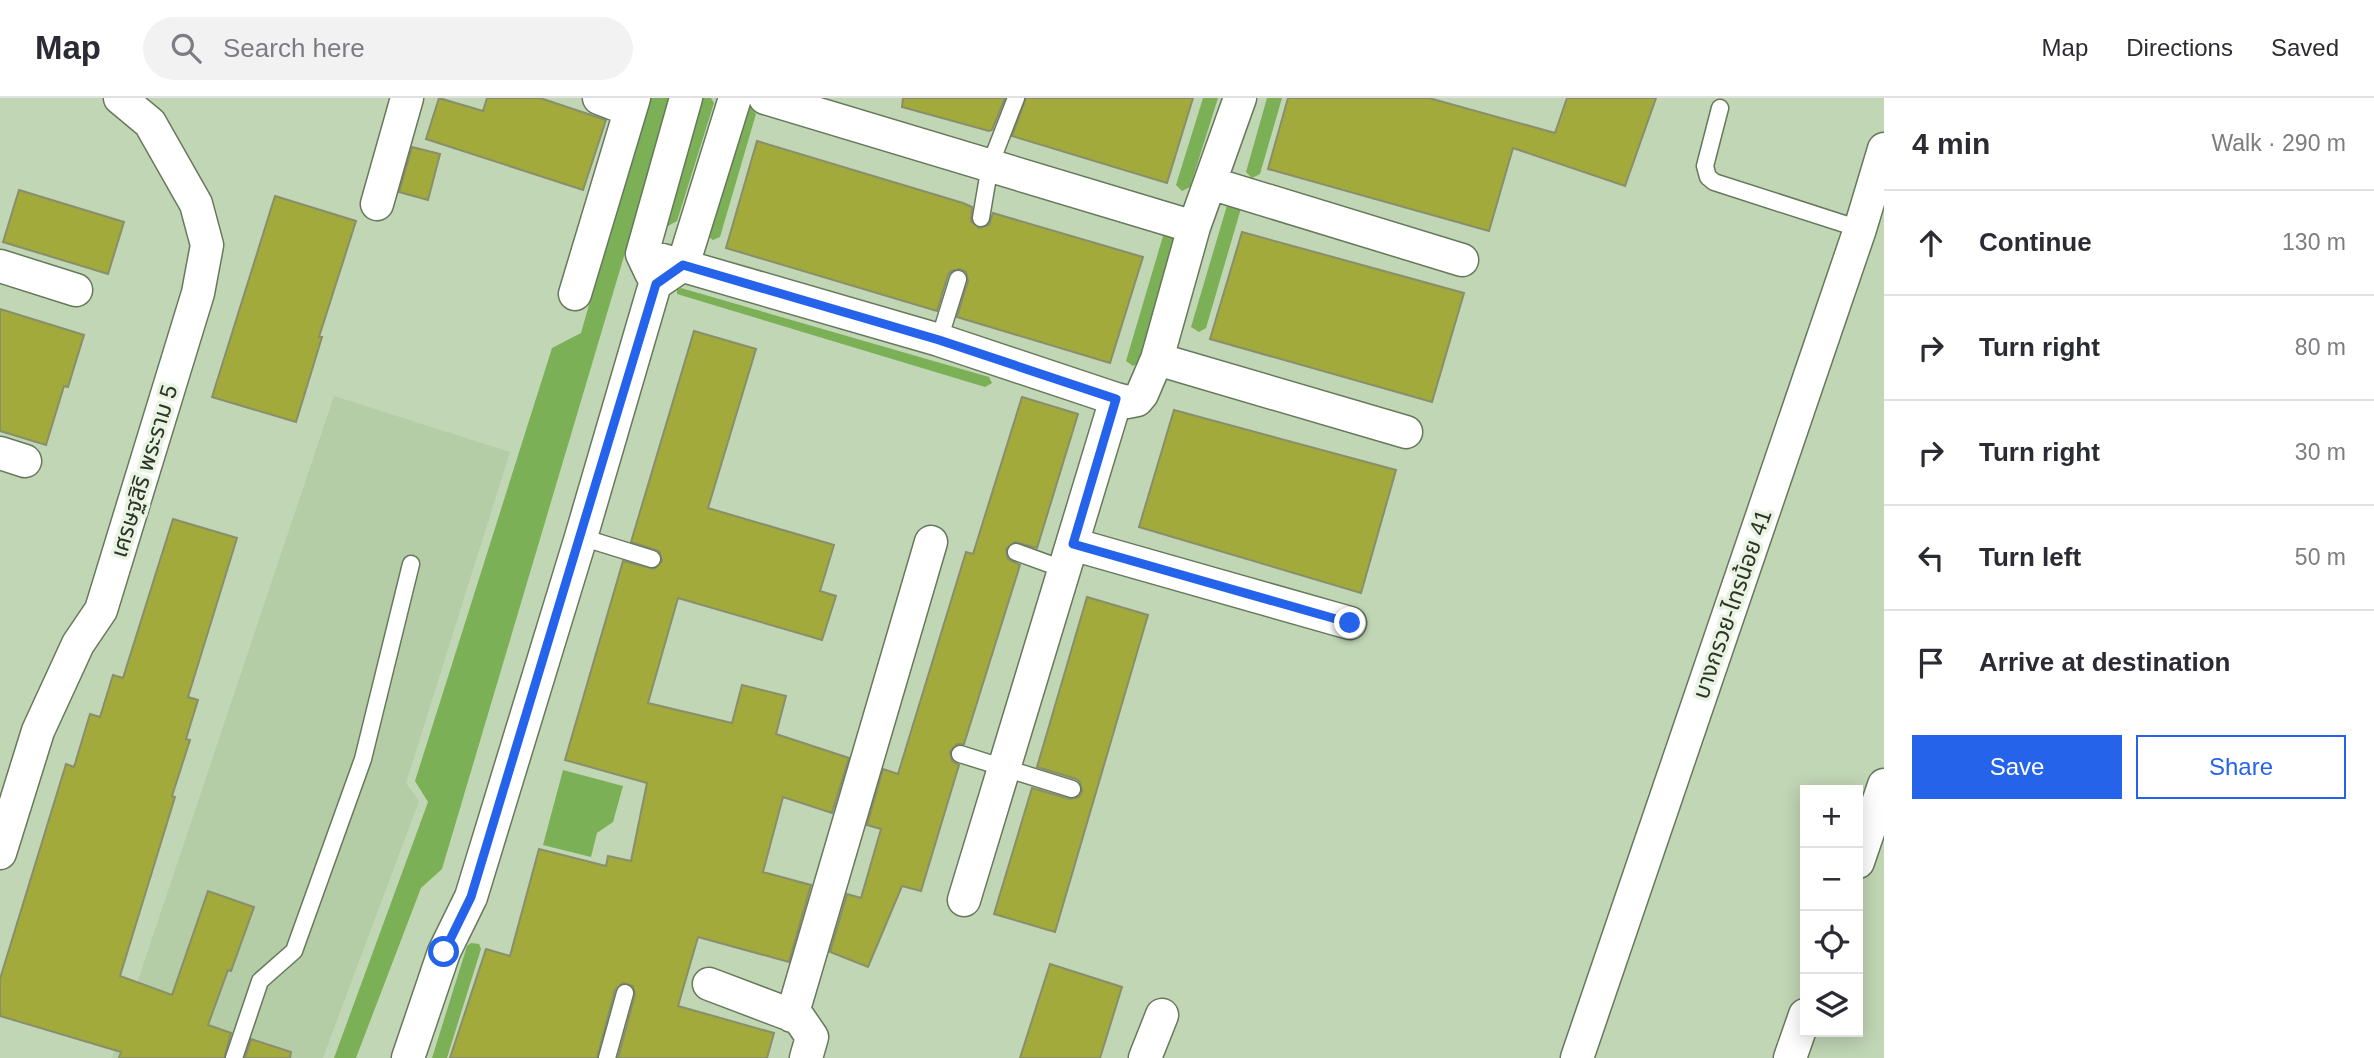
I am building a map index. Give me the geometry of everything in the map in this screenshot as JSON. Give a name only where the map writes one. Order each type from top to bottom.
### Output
[{"type":"street","name":"เศรษฐสิริ พระราม 5","points":[[0,853],[38,732],[78,644],[101,610],[198,293],[207,245],[196,204],[150,122],[120,98]]},
{"type":"street","points":[[377,204],[407,98]]},
{"type":"street","points":[[575,294],[632,104],[599,98]]},
{"type":"street","points":[[656,284],[642,254],[686,98]]},
{"type":"street","points":[[408,1058],[444,952],[471,897],[656,284],[683,265],[735,98]]},
{"type":"street","points":[[765,98],[1194,227]]},
{"type":"street","points":[[642,254],[939,340],[1116,399],[1127,402],[1137,400],[1157,359],[1194,227],[1240,98]]},
{"type":"street","name":"บางกรวย-ไทรน้อย 41","points":[[1577,1058],[1860,229],[1884,149]]},
{"type":"street","points":[[1210,183],[1462,260]]},
{"type":"street","points":[[0,266],[76,290]]},
{"type":"street","points":[[1157,359],[1406,432]]},
{"type":"street","points":[[964,900],[1116,399]]},
{"type":"street","points":[[792,1016],[931,542]]},
{"type":"street","points":[[1068,556],[1350,623]]},
{"type":"street","points":[[1863,848],[1884,785]]},
{"type":"street","points":[[709,984],[799,1018],[812,1037],[806,1058]]},
{"type":"street","points":[[1145,1058],[1162,1015]]},
{"type":"street","points":[[1790,1058],[1800,1029]]},
{"type":"lane","points":[[981,218],[990,165],[1016,98]]},
{"type":"lane","points":[[1720,108],[1705,166],[1708,177],[1714,182],[1860,229]]},
{"type":"lane","points":[[939,340],[958,279]]},
{"type":"lane","points":[[581,537],[652,559]]},
{"type":"lane","points":[[1016,552],[1068,556]]},
{"type":"lane","points":[[234,1058],[260,981],[295,951],[363,759],[411,564]]},
{"type":"lane","points":[[960,754],[1072,789]]},
{"type":"lane","points":[[607,1058],[625,993]]},
{"type":"shaded area","points":[[334,396],[510,452],[406,783],[419,801],[323,1058],[112,1058]]},
{"type":"green space","points":[[648,98],[671,98],[442,869],[421,888],[356,1058],[334,1058],[428,802],[415,781],[552,348],[581,333]]},
{"type":"green space","points":[[701,98],[711,98],[714,103],[677,221],[668,226],[664,224]]},
{"type":"green space","points":[[1203,98],[1218,98],[1190,187],[1182,191],[1176,185]]},
{"type":"green space","points":[[1267,98],[1282,98],[1260,174],[1252,178],[1246,172]]},
{"type":"green space","points":[[747,108],[751,108],[756,114],[720,237],[713,240],[706,235]]},
{"type":"green space","points":[[1228,202],[1242,205],[1206,328],[1199,332],[1191,327]]},
{"type":"green space","points":[[1172,234],[1177,240],[1140,362],[1133,366],[1126,361],[1163,236]]},
{"type":"green space","points":[[681,288],[989,377],[992,383],[985,387],[677,294],[677,290]]},
{"type":"green space","points":[[563,770],[623,786],[613,822],[597,833],[591,857],[543,845]]},
{"type":"green space","points":[[471,943],[479,944],[481,949],[447,1058],[432,1058],[467,946]]},
{"type":"building","points":[[439,98],[483,111],[487,98],[540,98],[606,120],[583,190],[426,139]]},
{"type":"building","points":[[903,98],[1005,98],[992,130],[989,131],[902,107]]},
{"type":"building","points":[[1026,98],[1193,98],[1167,183],[1012,136]]},
{"type":"building","points":[[1288,98],[1429,98],[1555,133],[1567,98],[1656,98],[1625,186],[1513,148],[1489,231],[1268,169]]},
{"type":"building","points":[[757,141],[963,203],[972,207],[971,221],[979,228],[989,225],[993,213],[1143,257],[1110,363],[957,317],[968,281],[966,272],[960,269],[951,271],[948,275],[937,311],[726,248]]},
{"type":"building","points":[[412,147],[440,154],[428,200],[399,192]]},
{"type":"building","points":[[19,190],[124,222],[108,274],[3,242]]},
{"type":"building","points":[[275,196],[356,221],[319,337],[322,337],[296,422],[212,397]]},
{"type":"building","points":[[1242,232],[1464,293],[1432,402],[1210,339]]},
{"type":"building","points":[[0,309],[84,335],[68,387],[64,386],[46,445],[0,431]]},
{"type":"building","points":[[694,331],[756,349],[708,508],[834,545],[820,591],[836,596],[822,640],[678,598],[648,703],[732,723],[742,685],[786,696],[776,734],[849,758],[832,813],[783,797],[763,872],[811,885],[789,962],[698,937],[678,1006],[774,1033],[767,1058],[618,1058],[635,995],[633,986],[623,983],[615,990],[597,1058],[450,1058],[486,949],[510,956],[539,849],[606,866],[608,856],[631,861],[647,783],[565,760],[623,561],[654,569],[662,561],[659,551],[631,542]]},
{"type":"building","points":[[1022,397],[1078,414],[1037,548],[1015,542],[1006,549],[1008,559],[1020,565],[964,744],[957,744],[950,752],[952,761],[959,765],[921,891],[902,886],[868,967],[830,952],[847,894],[861,898],[881,829],[867,825],[883,769],[898,774],[966,552],[973,554]]},
{"type":"building","points":[[1174,410],[1396,470],[1361,593],[1139,527]]},
{"type":"building","points":[[173,519],[237,538],[188,697],[198,700],[186,739],[190,740],[172,796],[175,797],[120,976],[172,995],[208,891],[254,907],[208,1025],[231,1033],[224,1058],[119,1058],[121,1052],[0,1016],[0,979],[66,764],[74,767],[90,714],[100,717],[113,675],[123,678]]},
{"type":"building","points":[[1087,597],[1148,615],[1055,932],[994,914],[1032,788],[1070,799],[1079,797],[1082,791],[1080,782],[1076,779],[1037,767]]},
{"type":"building","points":[[1050,964],[1122,987],[1100,1058],[1020,1058]]},
{"type":"building","points":[[251,1039],[291,1052],[290,1058],[245,1058]]},
{"type":"route","points":[[444,952],[471,897],[656,284],[683,265],[939,340],[1116,399],[1073,544],[1350,623]]}]
